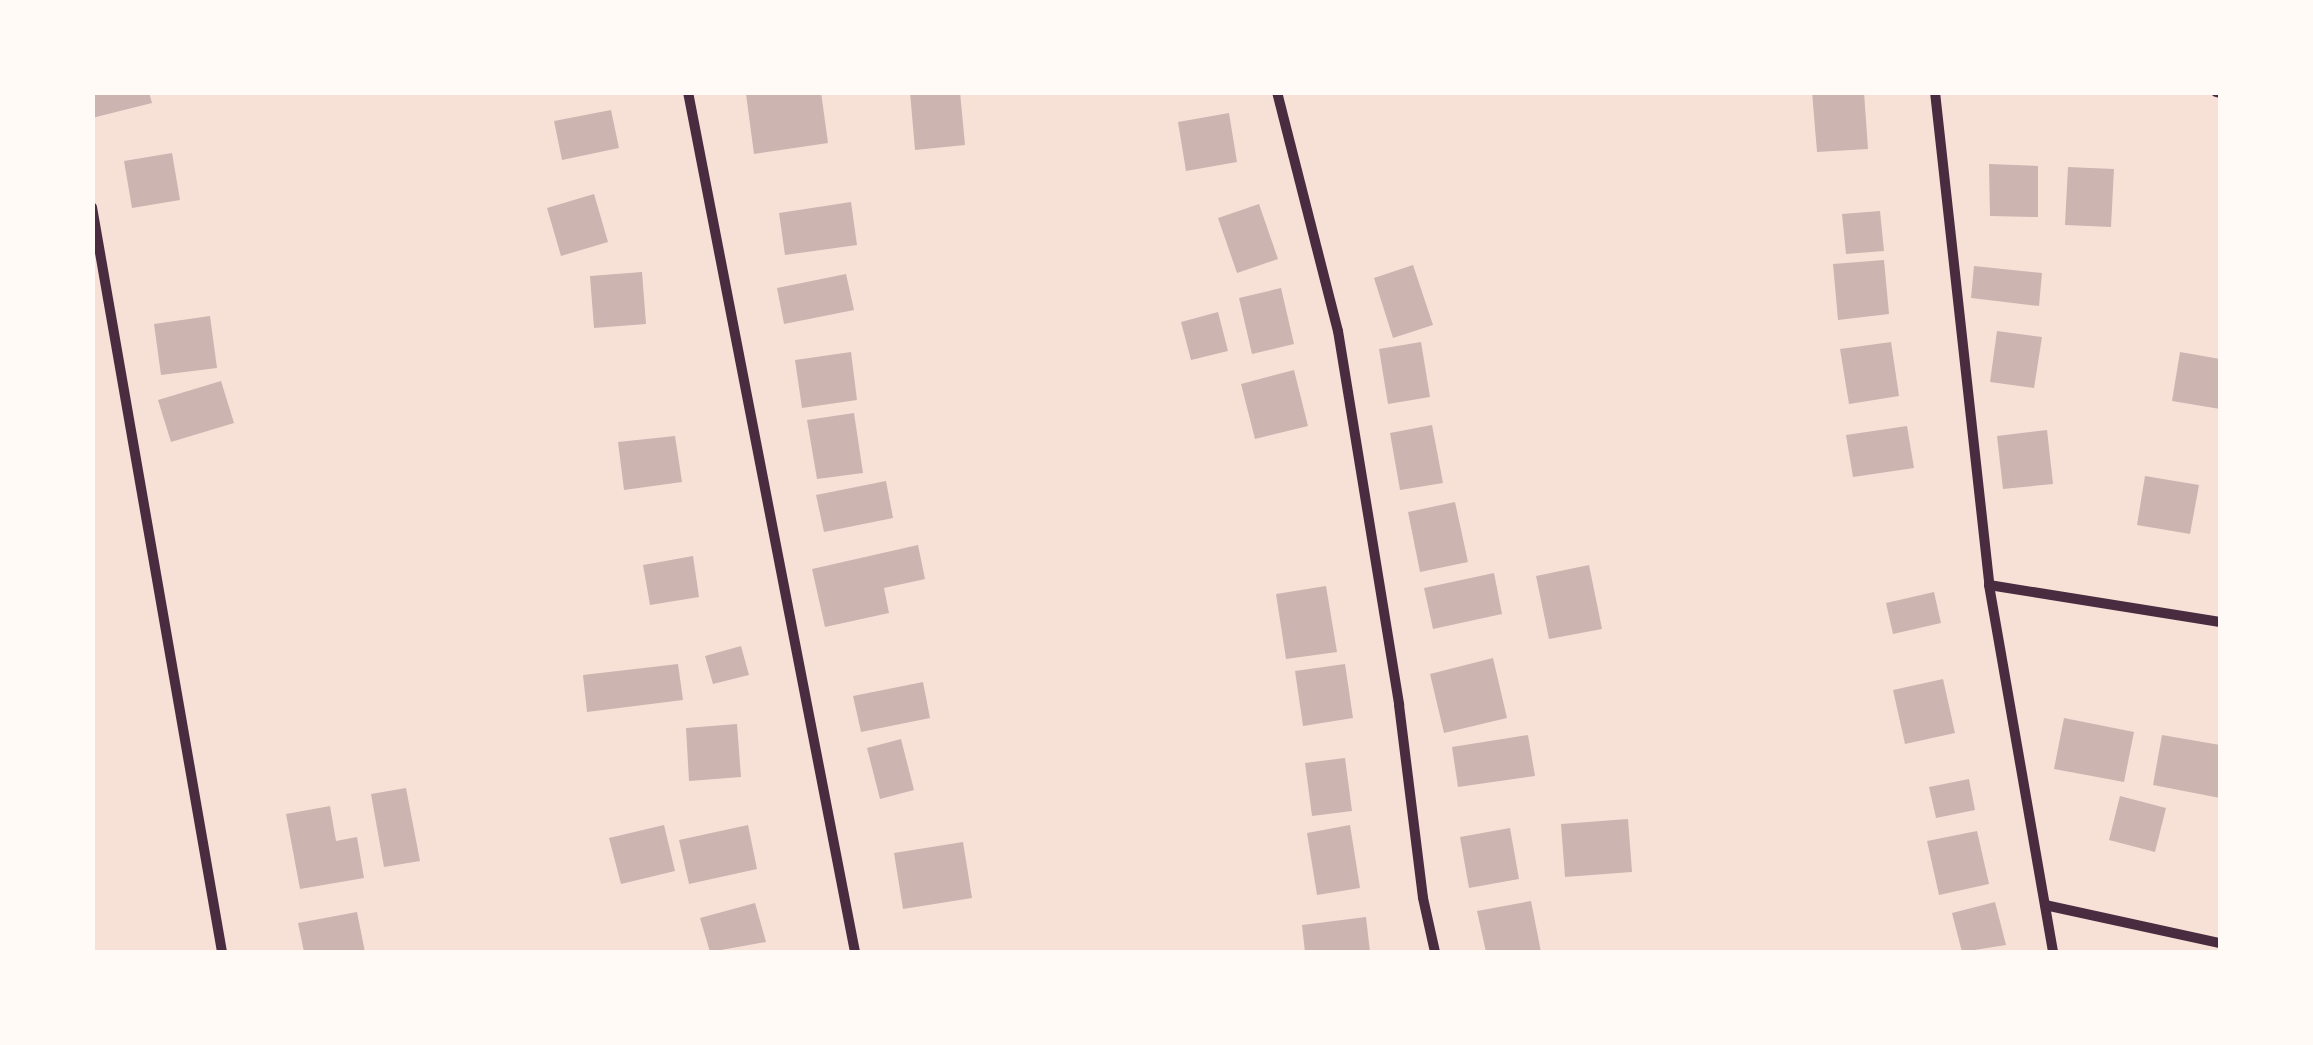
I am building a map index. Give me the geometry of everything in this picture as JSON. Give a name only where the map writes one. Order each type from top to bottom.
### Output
[{"type":"street","points":[[688,92],[855,952]]},
{"type":"street","points":[[1278,92],[1338,331],[1399,705],[1422,898],[1435,952]]},
{"type":"street","points":[[1935,92],[1989,585],[2053,952]]},
{"type":"street","points":[[92,208],[222,952]]},
{"type":"street","points":[[1989,585],[2220,622]]},
{"type":"street","points":[[2045,906],[2220,942]]},
{"type":"building","points":[[92,92],[149,92],[152,103],[92,118]]},
{"type":"building","points":[[821,92],[828,143],[754,154],[746,94]]},
{"type":"building","points":[[910,92],[960,92],[965,145],[915,150]]},
{"type":"building","points":[[1812,92],[1864,92],[1868,149],[1817,152]]},
{"type":"building","points":[[611,110],[619,148],[562,160],[554,121]]},
{"type":"building","points":[[1229,113],[1237,162],[1186,171],[1178,122]]},
{"type":"building","points":[[172,153],[180,200],[132,208],[124,161]]},
{"type":"building","points":[[1989,164],[2038,166],[2038,217],[1990,216]]},
{"type":"building","points":[[2068,167],[2114,169],[2111,227],[2065,225]]},
{"type":"building","points":[[594,194],[608,242],[561,256],[547,208]]},
{"type":"building","points":[[851,202],[857,245],[785,255],[779,213]]},
{"type":"building","points":[[1259,204],[1278,259],[1237,273],[1218,218]]},
{"type":"building","points":[[1880,211],[1884,251],[1846,254],[1842,214]]},
{"type":"building","points":[[1884,260],[1889,314],[1838,320],[1833,264]]},
{"type":"building","points":[[1413,265],[1433,325],[1393,338],[1374,278]]},
{"type":"building","points":[[1974,266],[2042,273],[2039,306],[1971,298]]},
{"type":"building","points":[[642,272],[646,324],[594,328],[590,276]]},
{"type":"building","points":[[846,274],[854,310],[784,324],[777,288]]},
{"type":"building","points":[[1281,288],[1294,344],[1252,354],[1239,298]]},
{"type":"building","points":[[1218,312],[1228,351],[1191,360],[1181,322]]},
{"type":"building","points":[[210,316],[217,368],[161,375],[154,324]]},
{"type":"building","points":[[1997,331],[2042,337],[2034,388],[1990,382]]},
{"type":"building","points":[[1421,342],[1430,397],[1388,404],[1379,349]]},
{"type":"building","points":[[1891,342],[1899,396],[1849,404],[1840,349]]},
{"type":"building","points":[[851,352],[857,400],[802,408],[795,360]]},
{"type":"building","points":[[2180,352],[2220,359],[2220,409],[2172,401]]},
{"type":"building","points":[[1294,370],[1308,426],[1255,439],[1241,384]]},
{"type":"building","points":[[221,381],[234,423],[171,442],[158,400]]},
{"type":"building","points":[[854,413],[863,473],[817,479],[807,420]]},
{"type":"building","points":[[1432,425],[1443,483],[1400,490],[1390,433]]},
{"type":"building","points":[[1907,426],[1914,468],[1853,477],[1846,435]]},
{"type":"building","points":[[2047,430],[2053,484],[2003,489],[1997,436]]},
{"type":"building","points":[[675,436],[682,482],[624,490],[618,442]]},
{"type":"building","points":[[2145,476],[2199,485],[2190,534],[2137,525]]},
{"type":"building","points":[[886,481],[893,518],[824,532],[816,495]]},
{"type":"building","points":[[1455,502],[1468,562],[1420,572],[1408,512]]},
{"type":"building","points":[[918,545],[925,579],[884,588],[889,613],[825,627],[812,569]]},
{"type":"building","points":[[693,556],[699,597],[650,605],[643,565]]},
{"type":"building","points":[[1589,565],[1602,629],[1549,639],[1536,576]]},
{"type":"building","points":[[1494,573],[1502,614],[1433,629],[1424,588]]},
{"type":"building","points":[[1326,586],[1337,652],[1286,659],[1276,594]]},
{"type":"building","points":[[1934,592],[1941,623],[1893,634],[1886,603]]},
{"type":"building","points":[[741,646],[749,675],[713,684],[705,656]]},
{"type":"building","points":[[1493,658],[1507,718],[1444,733],[1430,674]]},
{"type":"building","points":[[678,664],[683,700],[587,712],[583,675]]},
{"type":"building","points":[[1345,664],[1353,718],[1303,726],[1295,671]]},
{"type":"building","points":[[1943,679],[1955,733],[1905,744],[1893,690]]},
{"type":"building","points":[[923,682],[930,718],[861,732],[853,696]]},
{"type":"building","points":[[2064,718],[2134,732],[2124,782],[2054,769]]},
{"type":"building","points":[[737,724],[741,777],[689,781],[686,728]]},
{"type":"building","points":[[1528,735],[1535,776],[1458,787],[1452,747]]},
{"type":"building","points":[[2162,735],[2220,745],[2220,798],[2153,785]]},
{"type":"building","points":[[901,739],[914,790],[880,799],[867,748]]},
{"type":"building","points":[[1345,758],[1352,811],[1312,816],[1305,763]]},
{"type":"building","points":[[1969,779],[1975,810],[1936,818],[1929,787]]},
{"type":"building","points":[[406,788],[420,861],[384,867],[371,794]]},
{"type":"building","points":[[2120,796],[2166,808],[2155,852],[2109,840]]},
{"type":"building","points":[[330,806],[336,841],[357,837],[364,878],[300,889],[286,814]]},
{"type":"building","points":[[1628,819],[1632,872],[1565,877],[1561,824]]},
{"type":"building","points":[[664,825],[675,871],[621,884],[609,838]]},
{"type":"building","points":[[748,825],[757,869],[689,884],[679,840]]},
{"type":"building","points":[[1350,825],[1360,888],[1317,895],[1307,833]]},
{"type":"building","points":[[1510,828],[1519,879],[1469,888],[1460,837]]},
{"type":"building","points":[[1977,831],[1989,884],[1939,895],[1927,841]]},
{"type":"building","points":[[963,842],[972,898],[903,909],[894,853]]},
{"type":"building","points":[[1531,901],[1541,952],[1486,952],[1477,911]]},
{"type":"building","points":[[1995,902],[2006,945],[1962,952],[1952,913]]},
{"type":"building","points":[[755,903],[766,942],[710,952],[700,918]]},
{"type":"building","points":[[357,912],[365,952],[304,952],[298,923]]},
{"type":"building","points":[[1366,917],[1370,952],[1305,952],[1302,925]]}]
